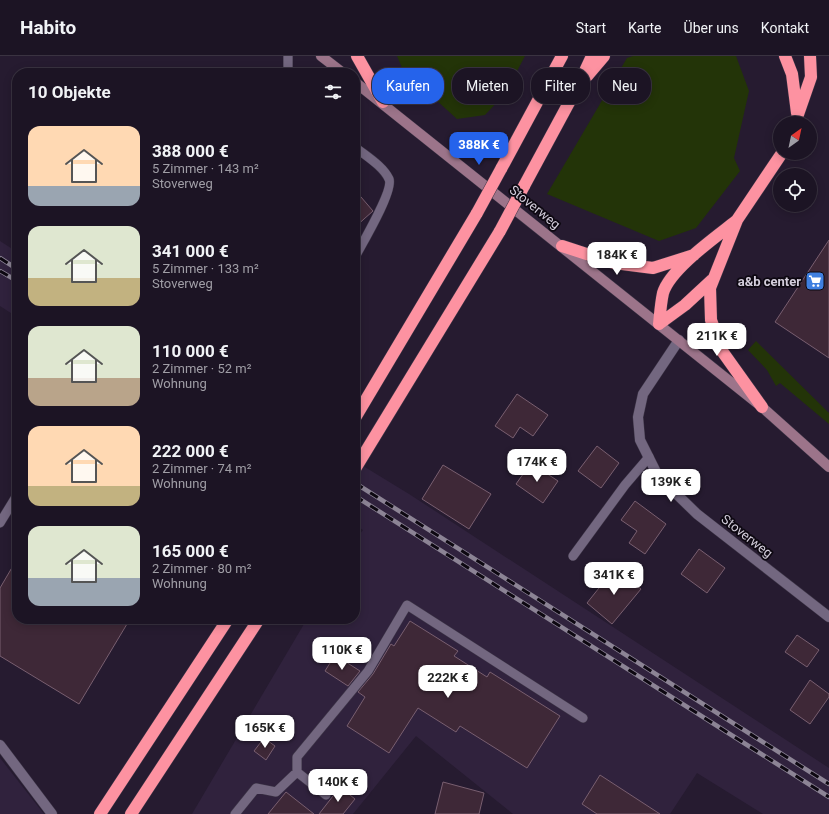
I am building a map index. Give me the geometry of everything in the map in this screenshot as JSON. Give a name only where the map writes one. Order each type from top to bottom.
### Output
[{"type":"highway","points":[[357,56],[372,83]]},
{"type":"highway","points":[[552,68],[556,56]]},
{"type":"highway","points":[[556,68],[562,56]]},
{"type":"highway","points":[[586,68],[592,56]]},
{"type":"highway","points":[[590,72],[604,56]]},
{"type":"highway","points":[[785,56],[792,74],[796,116]]},
{"type":"highway","points":[[797,116],[811,77],[810,56]]},
{"type":"highway","points":[[360,410],[477,213],[537,104]]},
{"type":"highway","points":[[360,461],[500,231],[568,104]]},
{"type":"highway","points":[[762,407],[722,351],[711,320],[710,288],[737,220],[777,160]]},
{"type":"highway","points":[[659,324],[664,292],[674,275],[694,255],[737,220]]},
{"type":"highway","points":[[562,246],[614,263],[653,268],[694,255]]},
{"type":"highway","points":[[659,324],[685,305],[712,280]]},
{"type":"highway","points":[[100,814],[225,624]]},
{"type":"highway","points":[[131,814],[256,624]]},
{"type":"street","points":[[320,56],[336,68]]},
{"type":"street","name":"Stoverweg","points":[[360,86],[372,94]]},
{"type":"street","name":"Stoverweg","points":[[385,104],[762,407],[829,467]]},
{"type":"street","name":"Stoverweg","points":[[678,340],[643,394],[638,417],[640,440],[658,476],[697,514],[829,617]]},
{"type":"street","points":[[0,745],[52,814]]},
{"type":"lane","points":[[288,56],[288,68]]},
{"type":"lane","points":[[360,152],[384,171],[390,180],[388,193],[360,248]]},
{"type":"lane","points":[[573,556],[625,485],[649,457]]},
{"type":"lane","points":[[0,523],[12,503]]},
{"type":"lane","points":[[235,814],[256,788],[276,792],[297,772],[297,757],[368,671],[407,605],[583,718]]},
{"type":"lane","points":[[297,772],[326,795]]},
{"type":"shaded area","points":[[0,241],[12,249],[12,314],[0,306]]},
{"type":"shaded area","points":[[360,464],[409,494],[829,768],[829,814],[763,814],[697,773],[670,814],[513,814],[416,736],[353,814],[192,814],[304,624],[360,624],[360,534],[363,530],[360,528]]},
{"type":"shaded area","points":[[0,758],[44,814],[0,814]]},
{"type":"green space","points":[[397,56],[525,56],[519,68],[452,68],[452,104],[495,104],[485,115],[457,119],[440,104],[444,104],[444,68],[402,68]]},
{"type":"green space","points":[[633,56],[736,56],[749,91],[734,158],[740,171],[696,228],[659,241],[547,194],[600,104],[651,104],[651,68],[621,68],[627,58]]},
{"type":"green space","points":[[756,341],[829,413],[829,424],[780,383],[776,386],[767,370],[748,350]]},
{"type":"building","points":[[360,196],[373,211],[360,223]]},
{"type":"building","name":"a&b center","points":[[829,240],[829,358],[775,322]]},
{"type":"building","points":[[517,394],[548,415],[533,436],[520,427],[513,438],[495,426]]},
{"type":"building","points":[[597,446],[619,463],[601,488],[578,471]]},
{"type":"building","points":[[531,463],[558,481],[543,503],[516,484]]},
{"type":"building","points":[[443,465],[491,494],[469,529],[422,499]]},
{"type":"building","points":[[635,501],[666,524],[645,554],[629,543],[637,531],[621,520]]},
{"type":"building","points":[[699,549],[725,568],[707,593],[681,574]]},
{"type":"building","points":[[12,568],[12,624],[127,624],[79,704],[0,656],[0,588]]},
{"type":"building","points":[[615,568],[641,589],[612,624],[587,603]]},
{"type":"building","points":[[410,621],[458,651],[454,656],[487,677],[490,672],[560,716],[527,768],[460,726],[456,732],[418,708],[389,753],[347,726],[365,697],[358,692],[373,674],[391,644],[394,646]]},
{"type":"building","points":[[797,635],[819,650],[807,667],[785,652]]},
{"type":"building","points":[[335,655],[360,671],[348,686],[325,671]]},
{"type":"building","points":[[810,680],[829,694],[829,697],[810,724],[790,710]]},
{"type":"building","points":[[264,738],[275,746],[266,760],[254,751]]},
{"type":"building","points":[[600,775],[660,814],[597,814],[582,804]]},
{"type":"building","points":[[443,782],[484,793],[479,814],[435,814]]},
{"type":"building","points":[[340,787],[355,799],[343,814],[319,814]]},
{"type":"building","points":[[286,792],[314,814],[268,814]]},
{"type":"railway","points":[[0,258],[12,266]]},
{"type":"railway","points":[[0,271],[12,278]]},
{"type":"railway","points":[[360,486],[829,784]]},
{"type":"railway","points":[[360,499],[829,797]]},
{"type":"place","name":"a&b center","points":[[815,281]]}]
